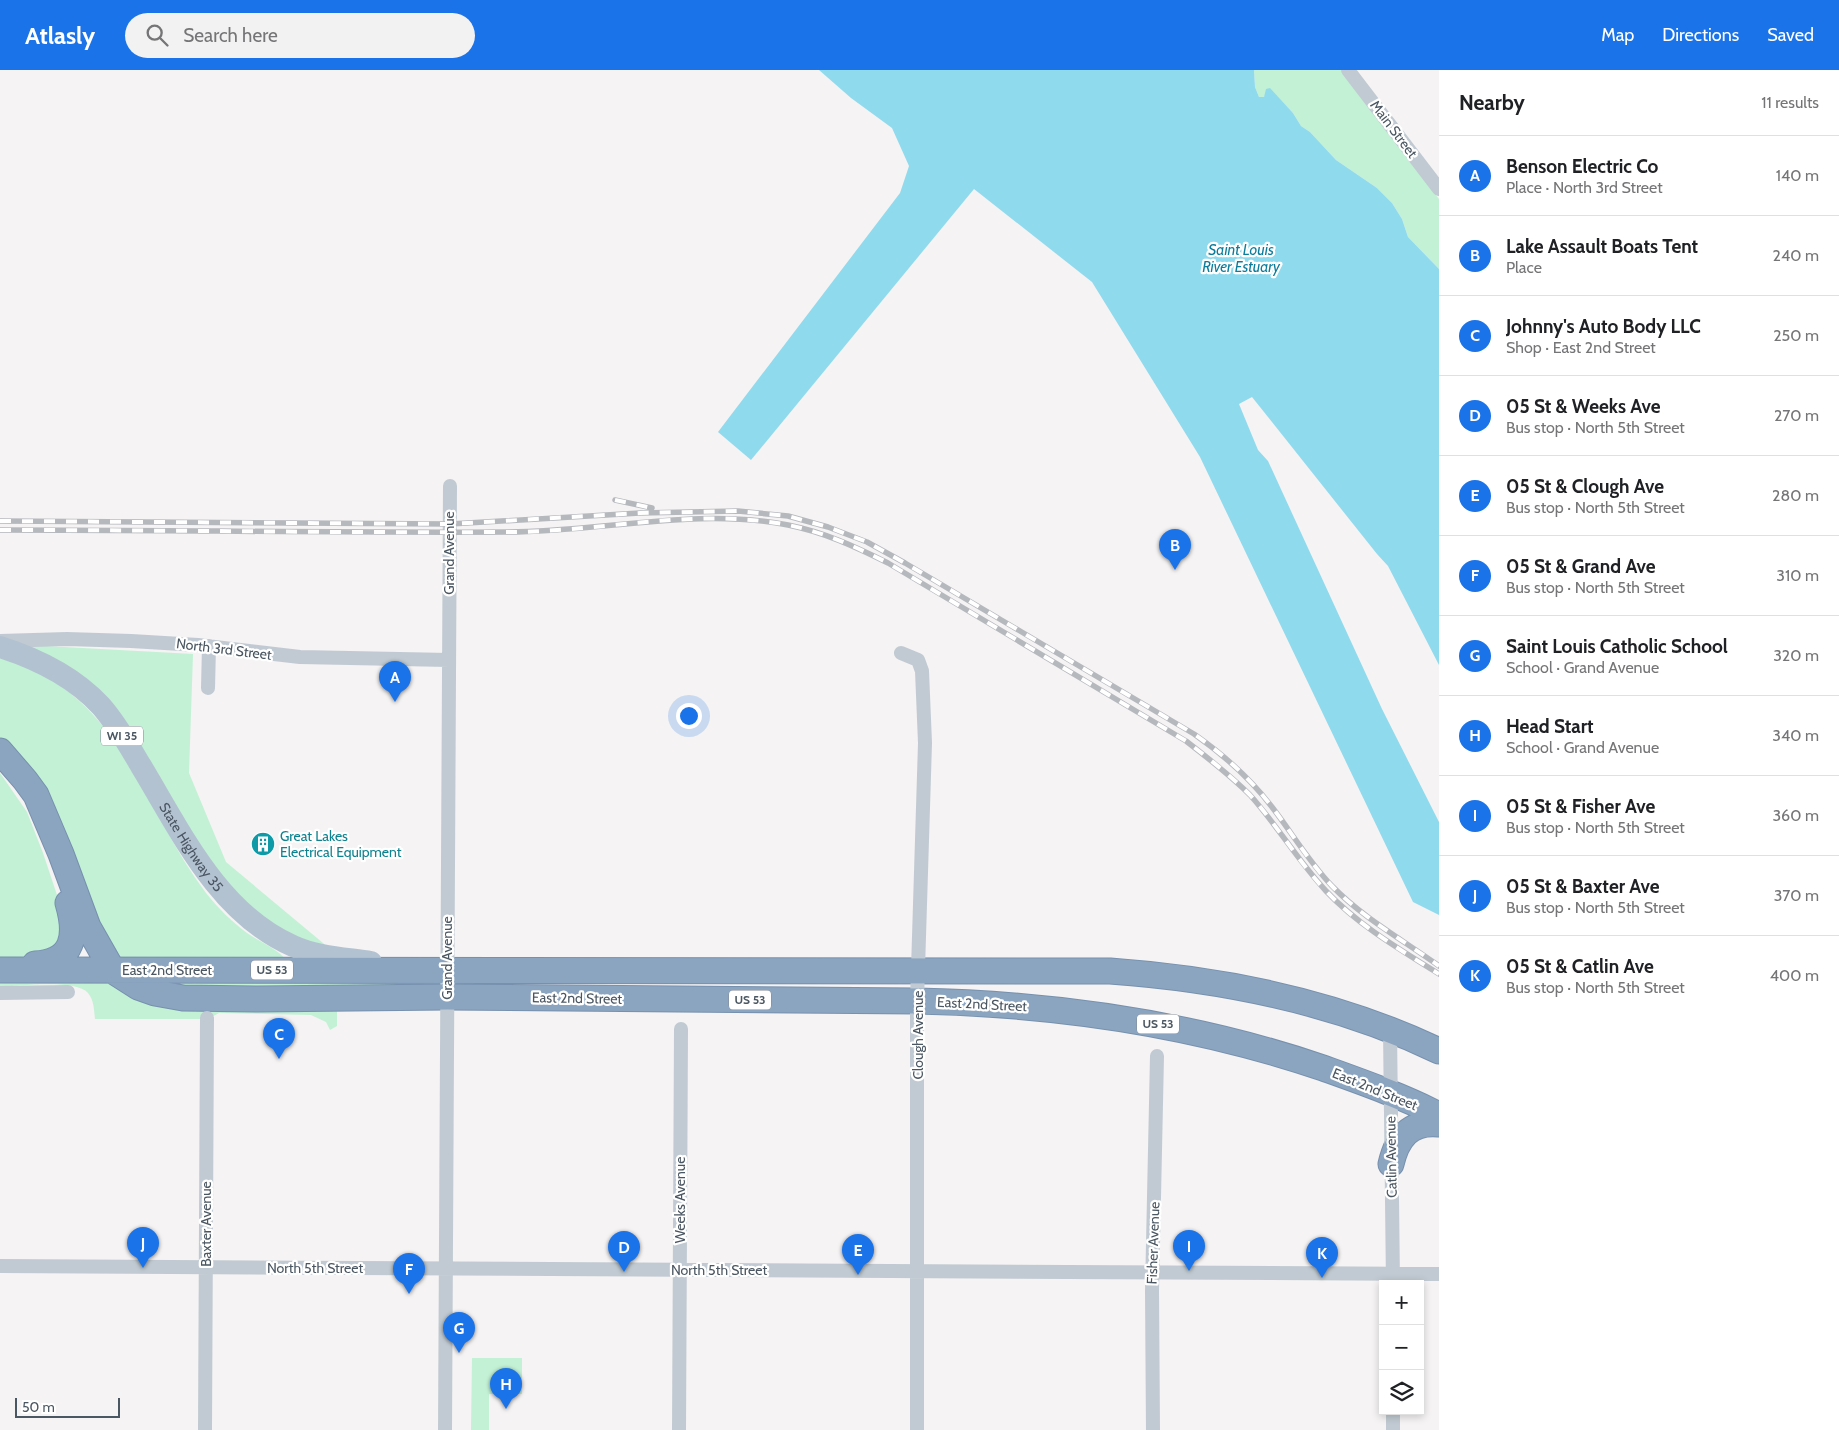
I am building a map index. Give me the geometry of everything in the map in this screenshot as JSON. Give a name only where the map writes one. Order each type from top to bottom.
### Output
[{"type":"highway","points":[[0,965],[44,964],[57,959],[69,947],[73,932],[67,899],[6,758]]},
{"type":"highway","name":"US 53","points":[[6,758],[36,795],[61,854],[88,927],[113,970]]},
{"type":"highway","name":"US 53","points":[[0,970],[113,970]]},
{"type":"highway","name":"East 2nd Street","points":[[113,970],[1080,970],[1180,978],[1261,992],[1390,1030],[1439,1051]]},
{"type":"highway","name":"East 2nd Street","points":[[113,970],[138,987],[155,993],[183,998],[447,997],[917,1001],[984,1002],[1048,1007],[1160,1024],[1199,1032],[1292,1058],[1389,1093],[1439,1115]]},
{"type":"highway","points":[[1391,1164],[1394,1150],[1404,1134],[1417,1126],[1439,1124]]},
{"type":"main road","name":"State Highway 35","points":[[0,648],[58,672],[102,707],[130,747],[196,856],[249,920],[277,938],[309,952],[439,970]]},
{"type":"street","name":"Main Street","points":[[1348,70],[1439,189]]},
{"type":"street","name":"Grand Avenue","points":[[445,1430],[447,997],[439,970],[449,660],[450,486]]},
{"type":"street","name":"North 3rd Street","points":[[0,641],[77,639],[209,646],[300,657],[449,660]]},
{"type":"street","points":[[208,688],[209,646]]},
{"type":"street","name":"Clough Avenue","points":[[901,654],[918,660],[922,670],[925,743],[917,1001],[917,1430]]},
{"type":"street","points":[[0,993],[68,992]]},
{"type":"street","name":"Baxter Avenue","points":[[205,1430],[207,1018]]},
{"type":"street","name":"Weeks Avenue","points":[[679,1430],[681,1029]]},
{"type":"street","name":"Catlin Avenue","points":[[1390,1030],[1389,1093],[1393,1279]]},
{"type":"street","name":"Fisher Avenue","points":[[1153,1430],[1156,1056]]},
{"type":"street","name":"North 5th Street","points":[[0,1266],[1153,1272],[1393,1279],[1439,1274]]},
{"type":"street","points":[[1392,1430],[1393,1415]]},
{"type":"green space","points":[[1254,70],[1341,70],[1439,199],[1439,269],[1408,237],[1402,219],[1392,203],[1377,188],[1336,160],[1310,132],[1301,126],[1293,113],[1270,89],[1264,97],[1259,97],[1255,87]]},
{"type":"green space","points":[[27,645],[193,654],[189,773],[226,862],[335,953],[276,931],[214,870],[160,779]]},
{"type":"green space","points":[[0,658],[41,674],[74,697],[101,724],[124,755],[183,859],[206,893],[236,924],[287,961],[117,957],[5,742],[0,737]]},
{"type":"green space","points":[[0,773],[27,812],[65,919],[64,942],[37,959],[0,959]]},
{"type":"green space","points":[[0,974],[108,974],[337,1010],[337,1026],[330,1030],[326,1022],[311,1015],[219,1013],[208,1019],[95,1019],[91,999],[88,993],[82,989],[72,986],[47,984],[0,987]]},
{"type":"green space","points":[[142,975],[425,981],[421,985],[188,990]]},
{"type":"green space","points":[[472,1358],[522,1358],[522,1394],[489,1394],[489,1430],[471,1430]]},
{"type":"water","name":"Saint Louis River Estuary","points":[[819,70],[1254,70],[1255,87],[1259,97],[1264,97],[1266,89],[1270,88],[1293,113],[1301,126],[1310,132],[1336,160],[1377,188],[1392,203],[1402,219],[1408,237],[1439,269],[1439,665],[1388,566],[1252,397],[1239,404],[1258,450],[1268,461],[1382,709],[1439,822],[1439,915],[1413,902],[1200,457],[1092,282],[974,189],[751,460],[718,432],[900,193],[909,166],[892,128],[851,98]]},
{"type":"railway","points":[[615,500],[652,508]]},
{"type":"railway","points":[[0,521],[450,524],[640,513],[738,511],[788,516],[828,527],[867,542],[905,563],[1194,734],[1216,750],[1255,786],[1316,867],[1344,898],[1370,919],[1439,966]]},
{"type":"railway","points":[[0,530],[509,532],[719,518],[788,525],[827,536],[888,563],[1186,741],[1250,795],[1316,879],[1338,903],[1380,936],[1439,974]]},
{"type":"place","name":"Lake Assault Boats Tent","points":[[1175,570]]},
{"type":"place","name":"Benson Electric Co","points":[[395,702]]},
{"type":"place","name":"Great Lakes Electrical Equipment","points":[[263,844]]},
{"type":"place","name":"Johnny's Auto Body LLC","points":[[279,1059]]},
{"type":"place","name":"05 St & Baxter Ave","points":[[143,1268]]},
{"type":"place","name":"05 St & Fisher Ave","points":[[1189,1271]]},
{"type":"place","name":"05 St & Weeks Ave","points":[[624,1272]]},
{"type":"place","name":"05 St & Clough Ave","points":[[858,1275]]},
{"type":"place","name":"05 St & Catlin Ave","points":[[1322,1278]]},
{"type":"place","name":"05 St & Grand Ave","points":[[409,1294]]},
{"type":"place","name":"Saint Louis Catholic School","points":[[459,1353]]},
{"type":"place","name":"Head Start","points":[[506,1409]]}]
